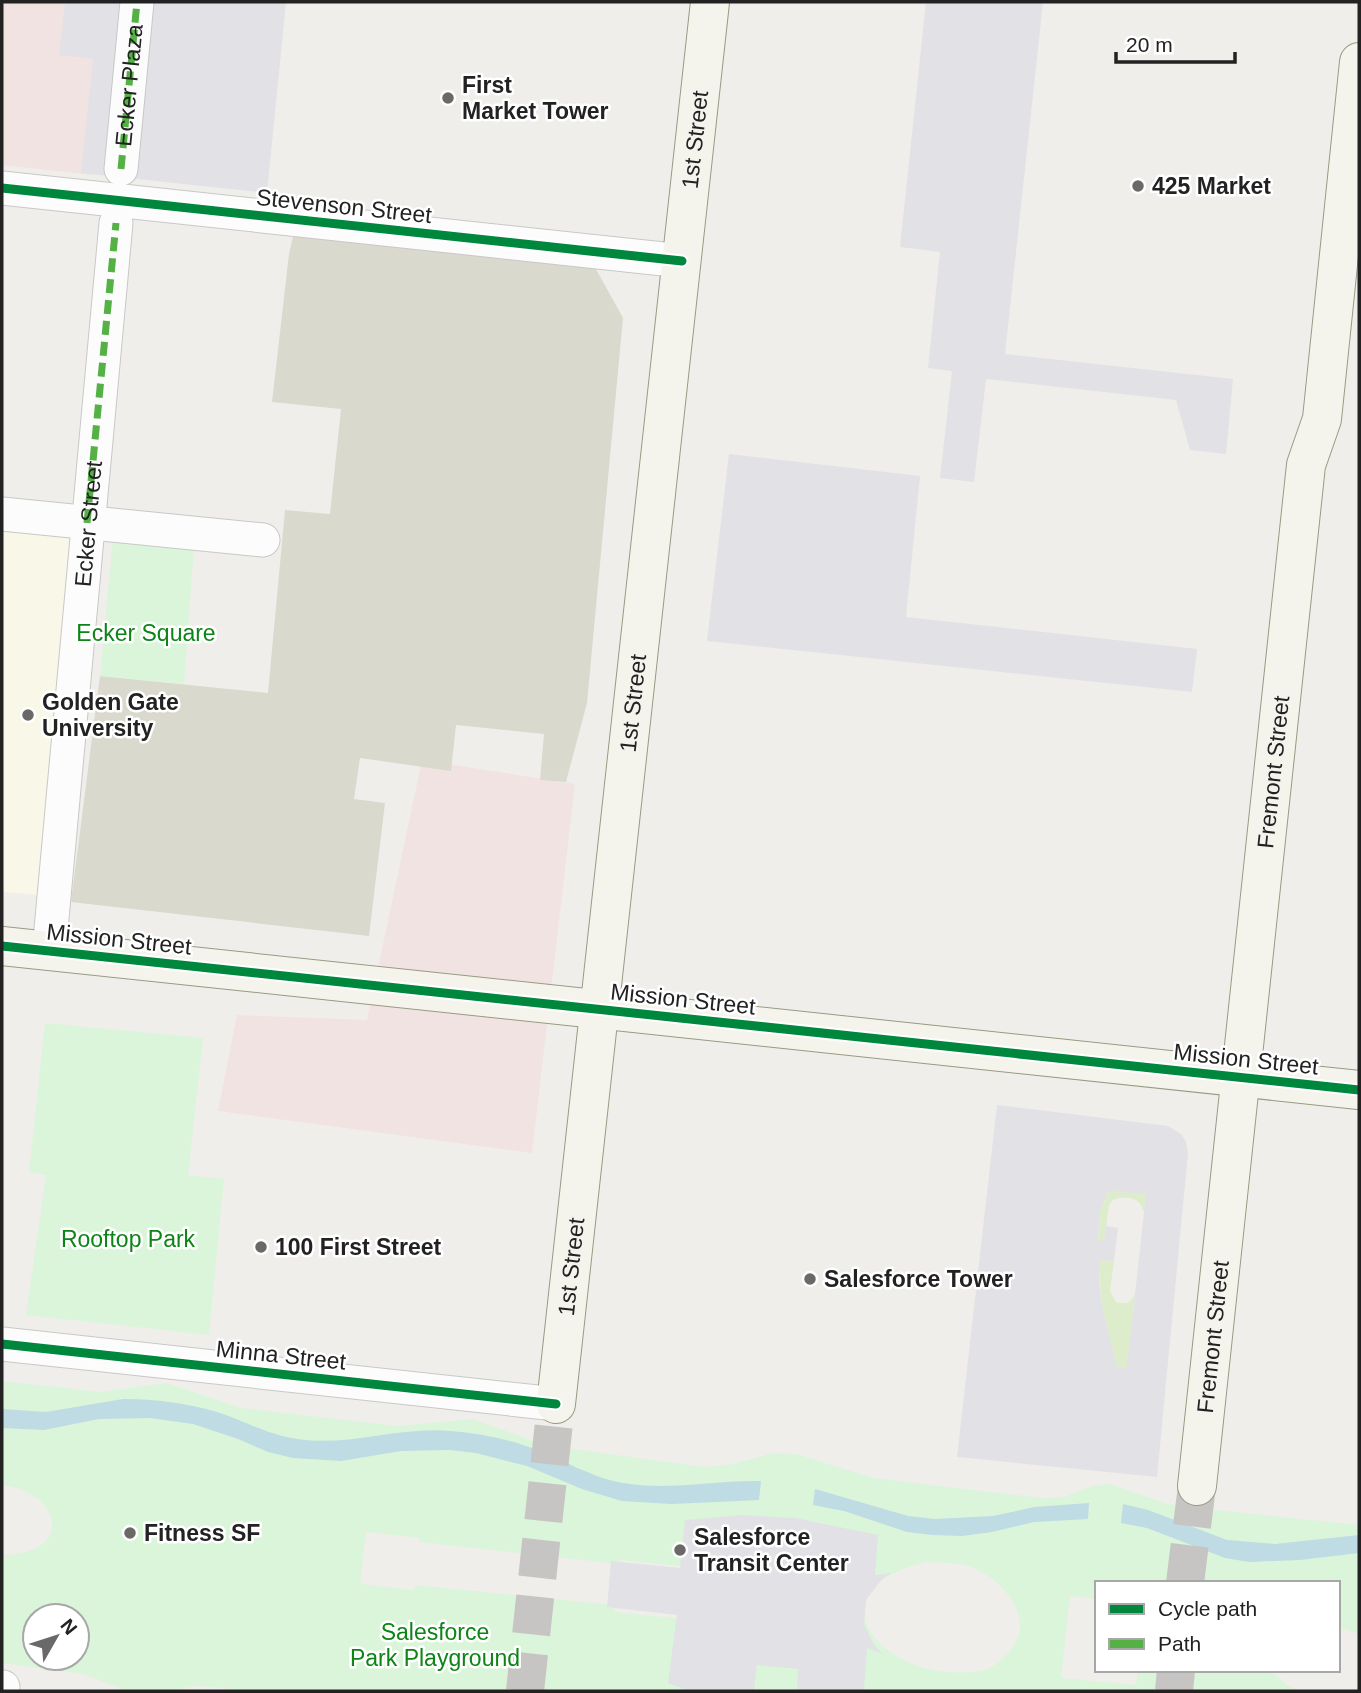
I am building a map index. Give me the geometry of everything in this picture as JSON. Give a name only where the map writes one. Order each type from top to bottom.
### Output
[{"type":"main road","name":"1st Street","points":[[556,1405],[710,2]]},
{"type":"main road","name":"Fremont Street","points":[[1197,1486],[1306,465],[1322,419],[1359,62]]},
{"type":"main road","name":"Mission Street","points":[[2,946],[1359,1090]]},
{"type":"street","name":"Ecker Plaza","points":[[121,169],[137,2]]},
{"type":"street","name":"Stevenson Street","points":[[2,188],[682,261]]},
{"type":"street","name":"Ecker Street","points":[[49,951],[116,223]]},
{"type":"street","points":[[2,514],[263,540]]},
{"type":"street","name":"Minna Street","points":[[2,1343],[556,1405]]},
{"type":"shaded area","points":[[2,2],[110,2],[93,175],[2,165]]},
{"type":"shaded area","points":[[65,2],[286,2],[267,193],[81,173],[93,59],[59,55]]},
{"type":"shaded area","points":[[926,2],[1043,2],[1005,354],[1233,379],[1226,454],[1190,450],[1176,400],[986,379],[974,482],[940,478],[952,371],[928,368],[940,252],[900,247]]},
{"type":"shaded area","points":[[295,228],[591,260],[623,318],[587,703],[566,782],[540,780],[544,734],[456,725],[451,771],[360,758],[354,799],[385,803],[369,936],[71,902],[100,676],[268,693],[285,510],[330,514],[341,409],[272,402],[289,254]]},
{"type":"shaded area","points":[[729,454],[920,476],[906,617],[1197,649],[1192,692],[707,641]]},
{"type":"shaded area","name":"Golden Gate University","points":[[2,531],[70,538],[40,895],[2,892]]},
{"type":"shaded area","points":[[422,760],[575,784],[532,1153],[218,1111],[237,1015],[367,1020]]},
{"type":"shaded area","points":[[997,1105],[1168,1126],[1181,1134],[1188,1153],[1157,1477],[957,1457]],"holes":[[[1109,1191],[1146,1194],[1127,1368],[1117,1367],[1102,1306],[1099,1260],[1114,1261],[1118,1228],[1106,1226],[1104,1241],[1098,1240],[1100,1211]]]},
{"type":"shaded area","points":[[741,1515],[795,1518],[878,1535],[875,1575],[891,1573],[882,1579],[866,1600],[864,1624],[874,1645],[883,1654],[867,1648],[864,1691],[797,1691],[798,1669],[757,1665],[754,1691],[690,1691],[668,1683],[677,1615],[607,1607],[611,1561],[680,1568],[685,1520]]},
{"type":"green space","name":"Ecker Square","points":[[113,539],[194,547],[184,684],[100,676]]},
{"type":"green space","name":"Rooftop Park","points":[[45,1023],[203,1038],[188,1175],[224,1179],[209,1335],[26,1315],[46,1175],[29,1172]]},
{"type":"green space","points":[[1109,1191],[1146,1193],[1144,1212],[1140,1203],[1133,1199],[1114,1199],[1109,1205],[1104,1241],[1098,1241],[1100,1211]]},
{"type":"green space","points":[[1098,1260],[1114,1261],[1110,1291],[1116,1302],[1128,1302],[1135,1292],[1128,1368],[1117,1367],[1115,1361],[1102,1306]]},
{"type":"green space","name":"Salesforce Transit Center","points":[[2,1381],[100,1392],[167,1383],[241,1408],[398,1426],[472,1419],[545,1445],[703,1467],[729,1465],[773,1453],[796,1454],[873,1478],[1042,1498],[1065,1497],[1092,1486],[1110,1484],[1168,1504],[1359,1525],[1359,1634],[1340,1628],[1340,1581],[1095,1581],[1095,1599],[1070,1596],[1061,1678],[1136,1685],[1138,1672],[1274,1672],[1292,1688],[1301,1691],[262,1691],[196,1686],[165,1691],[128,1691],[83,1674],[68,1672],[91,1672],[91,1602],[21,1602],[21,1666],[2,1663],[2,1555],[25,1552],[41,1545],[50,1535],[52,1523],[48,1511],[38,1499],[23,1490],[2,1485]],"holes":[[[366,1532],[419,1538],[419,1542],[619,1564],[620,1560],[689,1567],[684,1619],[615,1612],[615,1605],[415,1585],[414,1590],[360,1584]],[[927,1562],[969,1566],[995,1581],[1006,1592],[1019,1617],[1020,1630],[1015,1643],[1003,1658],[988,1669],[953,1672],[920,1666],[892,1653],[873,1635],[864,1615],[869,1594],[889,1576]]]},
{"type":"water","points":[[123,1399],[194,1406],[297,1439],[355,1439],[431,1430],[480,1435],[529,1447],[598,1476],[623,1483],[674,1486],[761,1481],[759,1500],[672,1504],[622,1501],[582,1489],[527,1466],[476,1453],[449,1450],[401,1451],[341,1461],[293,1458],[268,1452],[193,1424],[150,1418],[99,1419],[44,1430],[2,1428],[2,1409],[46,1412]]},
{"type":"water","points":[[815,1489],[908,1516],[934,1519],[993,1516],[1035,1507],[1089,1503],[1088,1519],[1034,1522],[962,1536],[933,1535],[907,1532],[844,1511],[813,1505]]},
{"type":"water","points":[[1123,1504],[1148,1510],[1227,1540],[1275,1544],[1359,1535],[1359,1553],[1300,1560],[1249,1562],[1225,1558],[1147,1528],[1121,1523]]},
{"type":"tunnel","points":[[525,1691],[556,1404]]},
{"type":"tunnel","points":[[1185,1581],[1197,1486]]},
{"type":"tunnel","points":[[1174,1691],[1176,1672]]},
{"type":"marked path","points":[[121,169],[137,2]]},
{"type":"marked path","points":[[87,523],[116,223]]},
{"type":"cycle path","points":[[2,188],[682,261]]},
{"type":"cycle path","points":[[2,946],[1359,1090]]},
{"type":"cycle path","points":[[2,1344],[556,1404]]},
{"type":"place","name":"First Market Tower","points":[[448,98]]},
{"type":"place","name":"425 Market","points":[[1138,186]]},
{"type":"place","name":"Golden Gate University","points":[[28,715]]},
{"type":"place","name":"100 First Street","points":[[261,1247]]},
{"type":"place","name":"Salesforce Tower","points":[[810,1279]]},
{"type":"place","name":"Fitness SF","points":[[130,1533]]},
{"type":"place","name":"Salesforce Transit Center","points":[[680,1550]]},
{"type":"park label","name":"Salesforce Park Playground","points":[[435,1645]]}]
